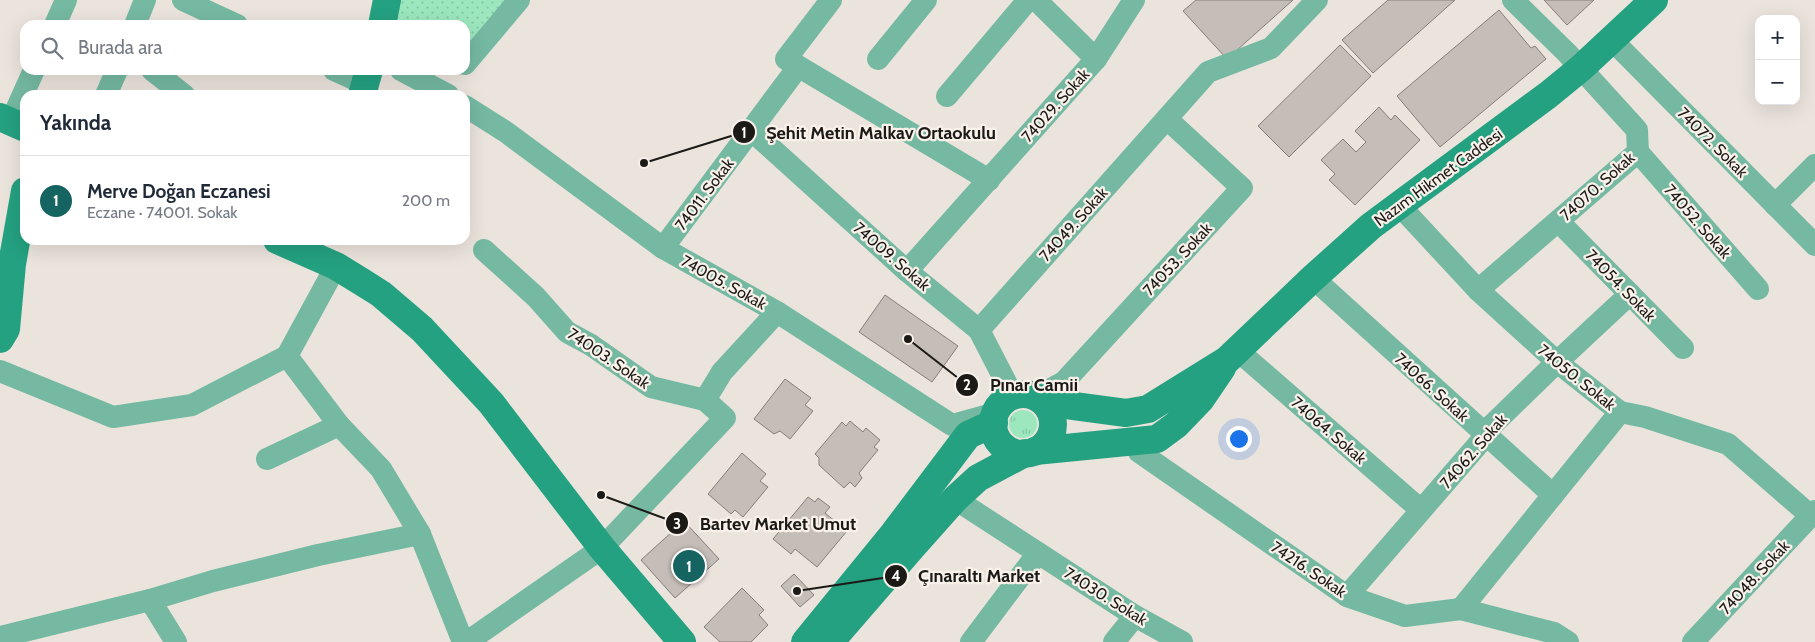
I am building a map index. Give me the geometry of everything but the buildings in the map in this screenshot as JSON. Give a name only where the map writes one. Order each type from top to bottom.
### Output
[{"type":"main road","points":[[383,20],[387,0]]},
{"type":"main road","name":"Nazım Hikmet Caddesi","points":[[1016,406],[1126,413],[1148,409],[1232,355],[1371,226],[1548,96],[1654,0]]},
{"type":"main road","points":[[0,339],[6,329],[12,264],[20,219]]},
{"type":"main road","points":[[293,245],[326,255],[381,294],[422,329],[491,403],[602,548],[682,642]]},
{"type":"main road","name":"Nazım Hikmet Caddesi","points":[[830,642],[912,546],[955,499],[978,478],[1030,452],[1157,438],[1176,426],[1201,399],[1232,355]]},
{"type":"main road","points":[[805,642],[894,533],[968,435],[1016,406],[1050,410],[1053,419],[1053,429],[1043,446],[1030,452],[1016,452],[1007,448],[999,441],[995,433],[1016,406]]},
{"type":"street","points":[[57,20],[66,0]]},
{"type":"street","points":[[137,20],[145,0]]},
{"type":"street","points":[[183,0],[226,20]]},
{"type":"street","points":[[470,58],[519,0]]},
{"type":"street","name":"74011. Sokak","points":[[663,248],[751,130],[831,0]]},
{"type":"street","points":[[878,59],[926,0]]},
{"type":"street","points":[[946,96],[1028,0]]},
{"type":"street","points":[[1036,0],[1096,59]]},
{"type":"street","name":"74029. Sokak","points":[[907,271],[1096,59],[1134,0]]},
{"type":"street","name":"74049. Sokak","points":[[979,330],[1208,72],[1271,48],[1317,0]]},
{"type":"street","name":"74070. Sokak","points":[[1478,290],[1638,152],[1637,130],[1581,68],[1513,0]]},
{"type":"street","name":"74072. Sokak","points":[[1611,39],[1815,245]]},
{"type":"street","points":[[792,63],[989,180]]},
{"type":"street","points":[[26,90],[32,75]]},
{"type":"street","points":[[108,90],[115,75]]},
{"type":"street","points":[[158,75],[178,90]]},
{"type":"street","points":[[346,75],[365,83]]},
{"type":"street","points":[[411,75],[439,90]]},
{"type":"street","points":[[447,90],[457,75]]},
{"type":"street","points":[[12,122],[20,103]]},
{"type":"street","name":"74005. Sokak","points":[[470,109],[506,132],[663,248],[777,312],[952,425],[1016,406]]},
{"type":"street","name":"74053. Sokak","points":[[1016,406],[1064,382],[1242,188],[1167,119]]},
{"type":"street","name":"74009. Sokak","points":[[751,130],[907,271],[979,330],[1016,406]]},
{"type":"street","name":"74052. Sokak","points":[[1638,152],[1758,289]]},
{"type":"street","points":[[1775,205],[1815,165]]},
{"type":"street","name":"74050. Sokak","points":[[1400,205],[1478,290],[1557,362],[1620,412],[1645,417],[1728,444],[1811,522]]},
{"type":"street","name":"74054. Sokak","points":[[1558,221],[1683,348]]},
{"type":"street","name":"74003. Sokak","points":[[484,250],[536,297],[567,332],[592,345],[651,387],[705,400]]},
{"type":"street","points":[[0,371],[112,417],[192,405],[286,356],[326,255]]},
{"type":"street","name":"74066. Sokak","points":[[1313,278],[1553,495]]},
{"type":"street","name":"74062. Sokak","points":[[1347,596],[1482,440],[1484,433],[1630,294]]},
{"type":"street","points":[[286,356],[339,425],[380,468],[420,534],[465,642],[602,548],[725,418],[705,400],[722,372],[777,312]]},
{"type":"street","name":"74064. Sokak","points":[[1232,355],[1421,510]]},
{"type":"street","points":[[1461,609],[1620,412]]},
{"type":"street","points":[[268,459],[339,425]]},
{"type":"street","name":"74216. Sokak","points":[[1137,441],[1139,452],[1347,596],[1405,616],[1461,609],[1554,633],[1568,642]]},
{"type":"street","name":"74030. Sokak","points":[[955,499],[1134,616],[1182,642]]},
{"type":"street","name":"74048. Sokak","points":[[1693,642],[1811,522]]},
{"type":"street","points":[[0,636],[150,600],[213,580],[318,555],[420,534]]},
{"type":"street","points":[[971,642],[1038,553]]},
{"type":"street","points":[[150,600],[176,642]]},
{"type":"street","points":[[1114,642],[1134,616]]},
{"type":"green space","points":[[398,0],[508,0],[470,48],[470,20],[393,20]]},
{"type":"green space","points":[[1023,410],[1033,414],[1037,424],[1033,434],[1023,438],[1013,434],[1009,424],[1013,414]]},
{"type":"place","name":"Şehit Metin Malkav Ortaokulu","points":[[644,163]]},
{"type":"place","name":"Pınar Camii","points":[[908,339]]},
{"type":"place","name":"Bartev Market Umut","points":[[601,495]]},
{"type":"place","name":"Merve Doğan Eczanesi","points":[[689,566]]},
{"type":"place","name":"Çınaraltı Market","points":[[797,591]]}]
